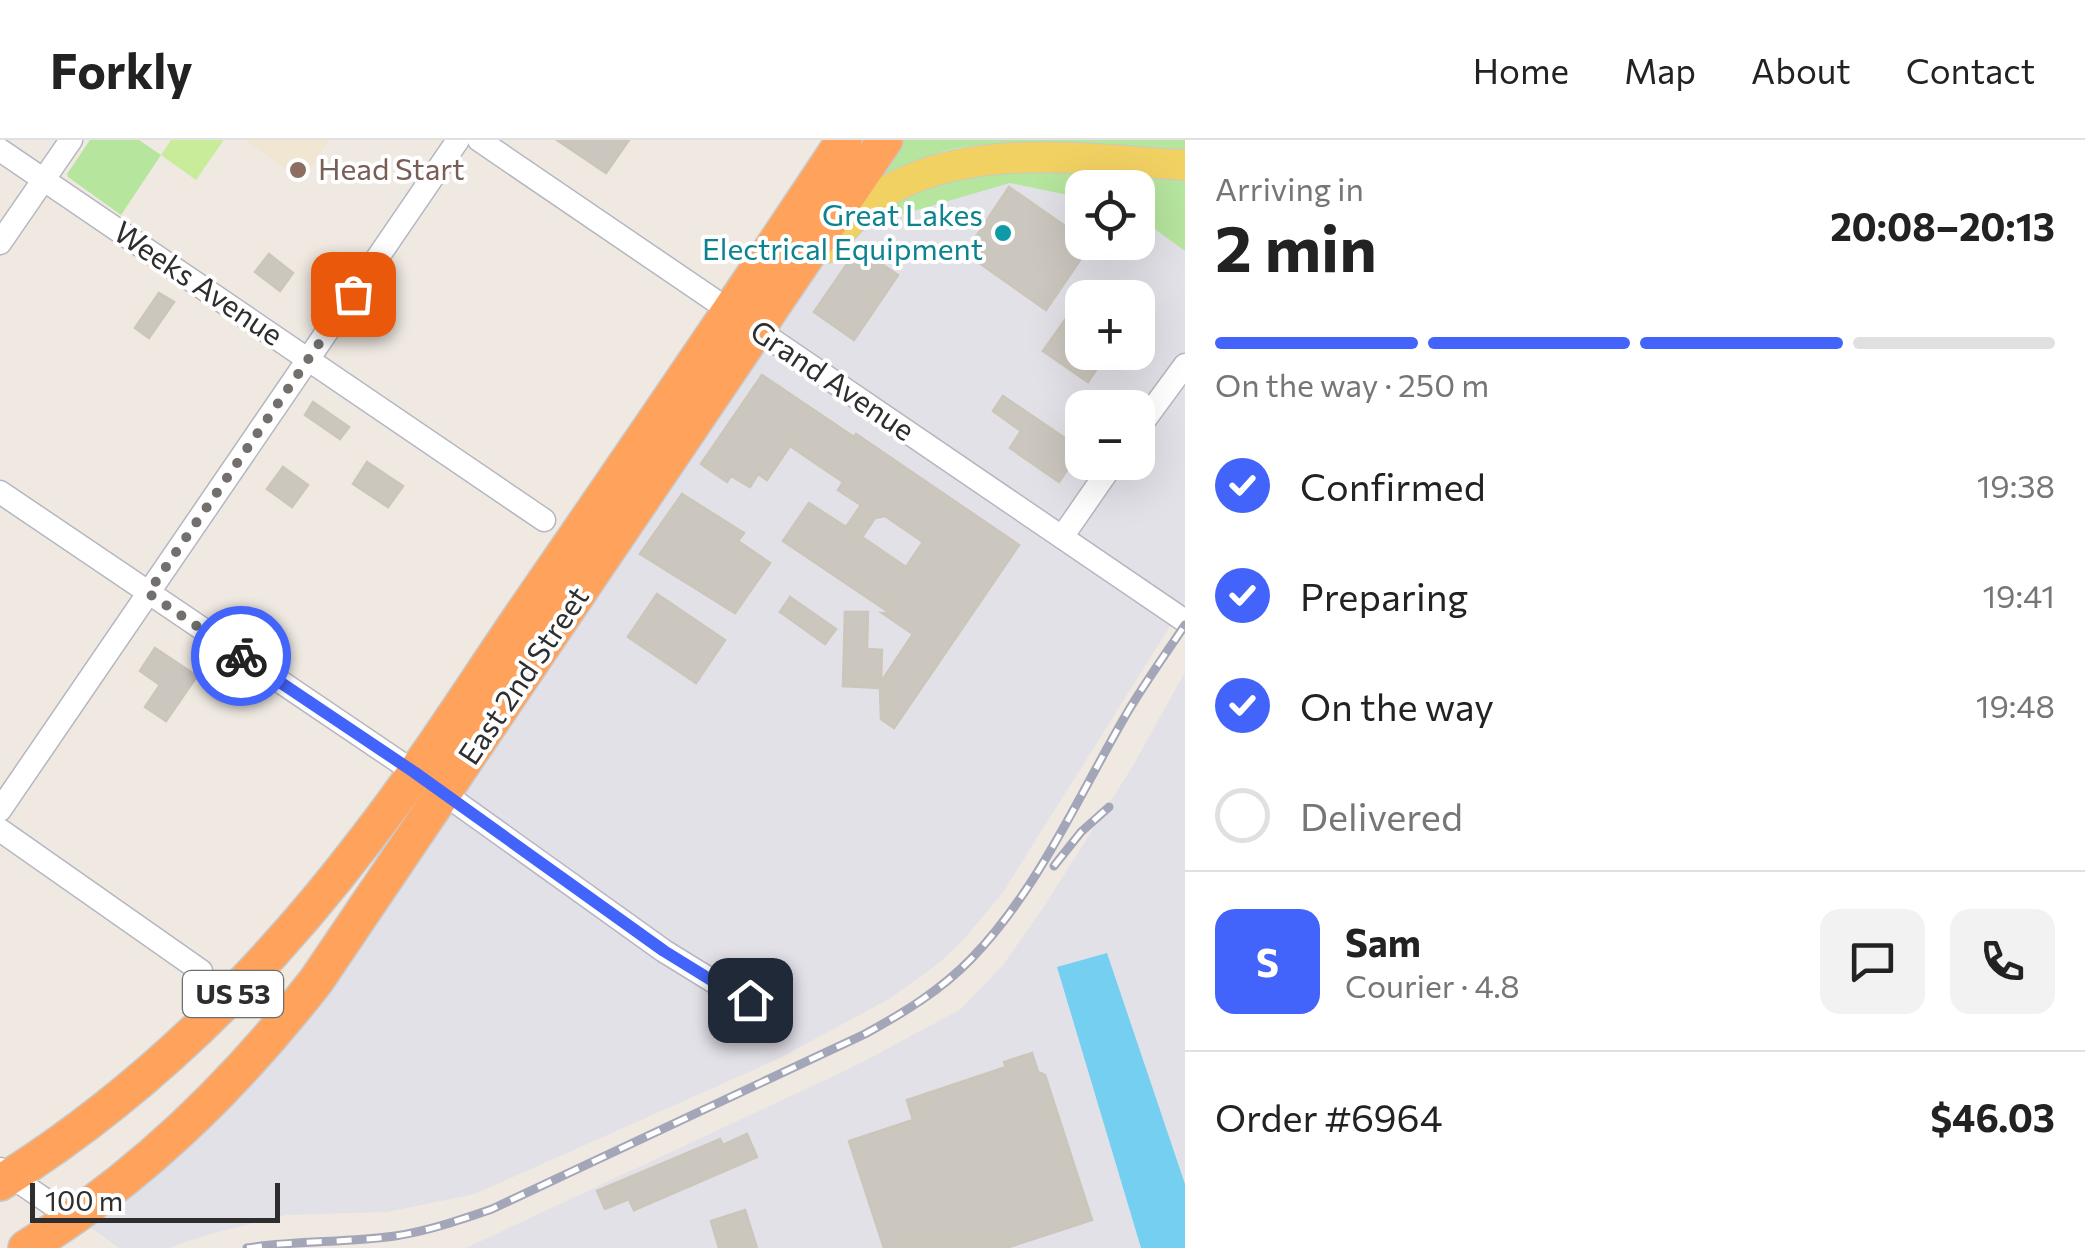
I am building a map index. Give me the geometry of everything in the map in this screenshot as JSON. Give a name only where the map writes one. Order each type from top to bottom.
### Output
[{"type":"highway","name":"East 2nd Street","points":[[26,1248],[72,1218],[178,1132],[251,1059],[336,953],[752,319],[844,140]]},
{"type":"highway","name":"East 2nd Street","points":[[4,1176],[109,1104],[197,1029],[321,896],[885,140]]},
{"type":"main road","points":[[752,319],[867,206],[902,183],[938,168],[1002,159],[1045,158],[1185,165]]},
{"type":"street","points":[[0,244],[70,140]]},
{"type":"street","points":[[0,810],[458,140]]},
{"type":"street","name":"Grand Avenue","points":[[480,140],[752,319],[1185,621]]},
{"type":"street","name":"Weeks Avenue","points":[[0,150],[544,520]]},
{"type":"street","points":[[1155,406],[1185,365]]},
{"type":"street","points":[[1062,537],[1102,480]]},
{"type":"street","points":[[0,492],[414,772],[664,951],[737,996],[750,1000],[768,987]]},
{"type":"street","points":[[0,830],[201,970]]},
{"type":"street","points":[[4,1176],[72,1218]]},
{"type":"shaded area","name":"Head Start","points":[[244,140],[329,140],[302,180]]},
{"type":"shaded area","points":[[1010,183],[1065,194],[1065,260],[1155,260],[1155,229],[1185,251],[1185,602],[1004,891],[939,963],[889,999],[778,1059],[475,1194],[387,1212],[286,1215],[169,1248],[119,1248],[87,1225],[350,958],[832,248],[849,230]]},
{"type":"shaded area","points":[[1185,672],[1185,1184],[1107,954],[1058,968],[1141,1248],[466,1248],[857,1065],[961,1009],[1003,965],[1045,905],[1134,764]]},
{"type":"green space","points":[[90,140],[139,140],[161,155],[121,215],[68,177]]},
{"type":"green space","points":[[171,140],[223,141],[196,180],[161,155]]},
{"type":"green space","points":[[900,140],[1185,140],[1185,154],[990,145],[931,155],[877,178]]},
{"type":"green space","points":[[978,169],[1065,172],[1065,194],[1010,183],[849,230],[886,201]]},
{"type":"green space","points":[[1155,175],[1185,176],[1185,251],[1155,229]]},
{"type":"water","points":[[1107,953],[1185,1184],[1185,1248],[1141,1248],[1057,967]]},
{"type":"building","points":[[557,140],[629,140],[606,173]]},
{"type":"building","points":[[1009,187],[1065,226],[1065,260],[1080,260],[1046,310],[965,253]]},
{"type":"building","points":[[858,248],[898,275],[854,340],[814,312]]},
{"type":"building","points":[[269,254],[293,273],[280,291],[255,272]]},
{"type":"building","points":[[159,293],[174,302],[149,338],[135,328]]},
{"type":"building","points":[[1065,320],[1065,366],[1043,351]]},
{"type":"building","points":[[1071,370],[1096,370],[1088,382]]},
{"type":"building","points":[[762,375],[1019,545],[894,728],[881,719],[880,688],[843,686],[845,612],[868,612],[867,649],[882,650],[881,682],[913,634],[882,613],[890,613],[783,541],[809,503],[846,527],[861,505],[838,490],[843,482],[790,446],[767,480],[758,474],[750,487],[731,476],[727,482],[701,464]],"holes":[[[885,516],[923,542],[906,567],[862,537],[875,518]]]},
{"type":"building","points":[[1003,396],[1065,438],[1065,473],[1059,482],[1010,448],[1021,431],[993,411]]},
{"type":"building","points":[[313,402],[349,427],[340,439],[305,415]]},
{"type":"building","points":[[367,462],[403,486],[388,507],[353,484]]},
{"type":"building","points":[[283,467],[308,485],[292,507],[267,489]]},
{"type":"building","points":[[682,494],[744,533],[738,541],[770,563],[735,613],[640,554]]},
{"type":"building","points":[[657,594],[725,640],[696,683],[628,637]]},
{"type":"building","points":[[790,597],[836,629],[825,644],[780,612]]},
{"type":"building","points":[[155,648],[197,676],[166,721],[145,707],[160,685],[140,671]]},
{"type":"building","points":[[1032,1053],[1038,1072],[1045,1075],[1092,1220],[1006,1248],[884,1248],[849,1141],[913,1120],[907,1100],[1006,1067],[1004,1062]]},
{"type":"building","points":[[747,1134],[757,1157],[634,1210],[629,1199],[605,1209],[597,1191],[720,1139],[723,1145]]},
{"type":"building","points":[[745,1210],[757,1248],[719,1248],[711,1221]]},
{"type":"railway","points":[[247,1248],[395,1236],[492,1209],[865,1034],[921,1001],[971,959],[1018,902],[1130,708],[1185,625]]},
{"type":"railway","points":[[1054,866],[1081,832],[1109,807]]},
{"type":"way so far","points":[[241,656],[148,593],[353,294]]},
{"type":"place","name":"Head Start","points":[[298,170]]},
{"type":"place","name":"Great Lakes Electrical Equipment","points":[[1003,233]]},
{"type":"route","points":[[241,656],[471,811],[664,951],[750,1000]]}]
